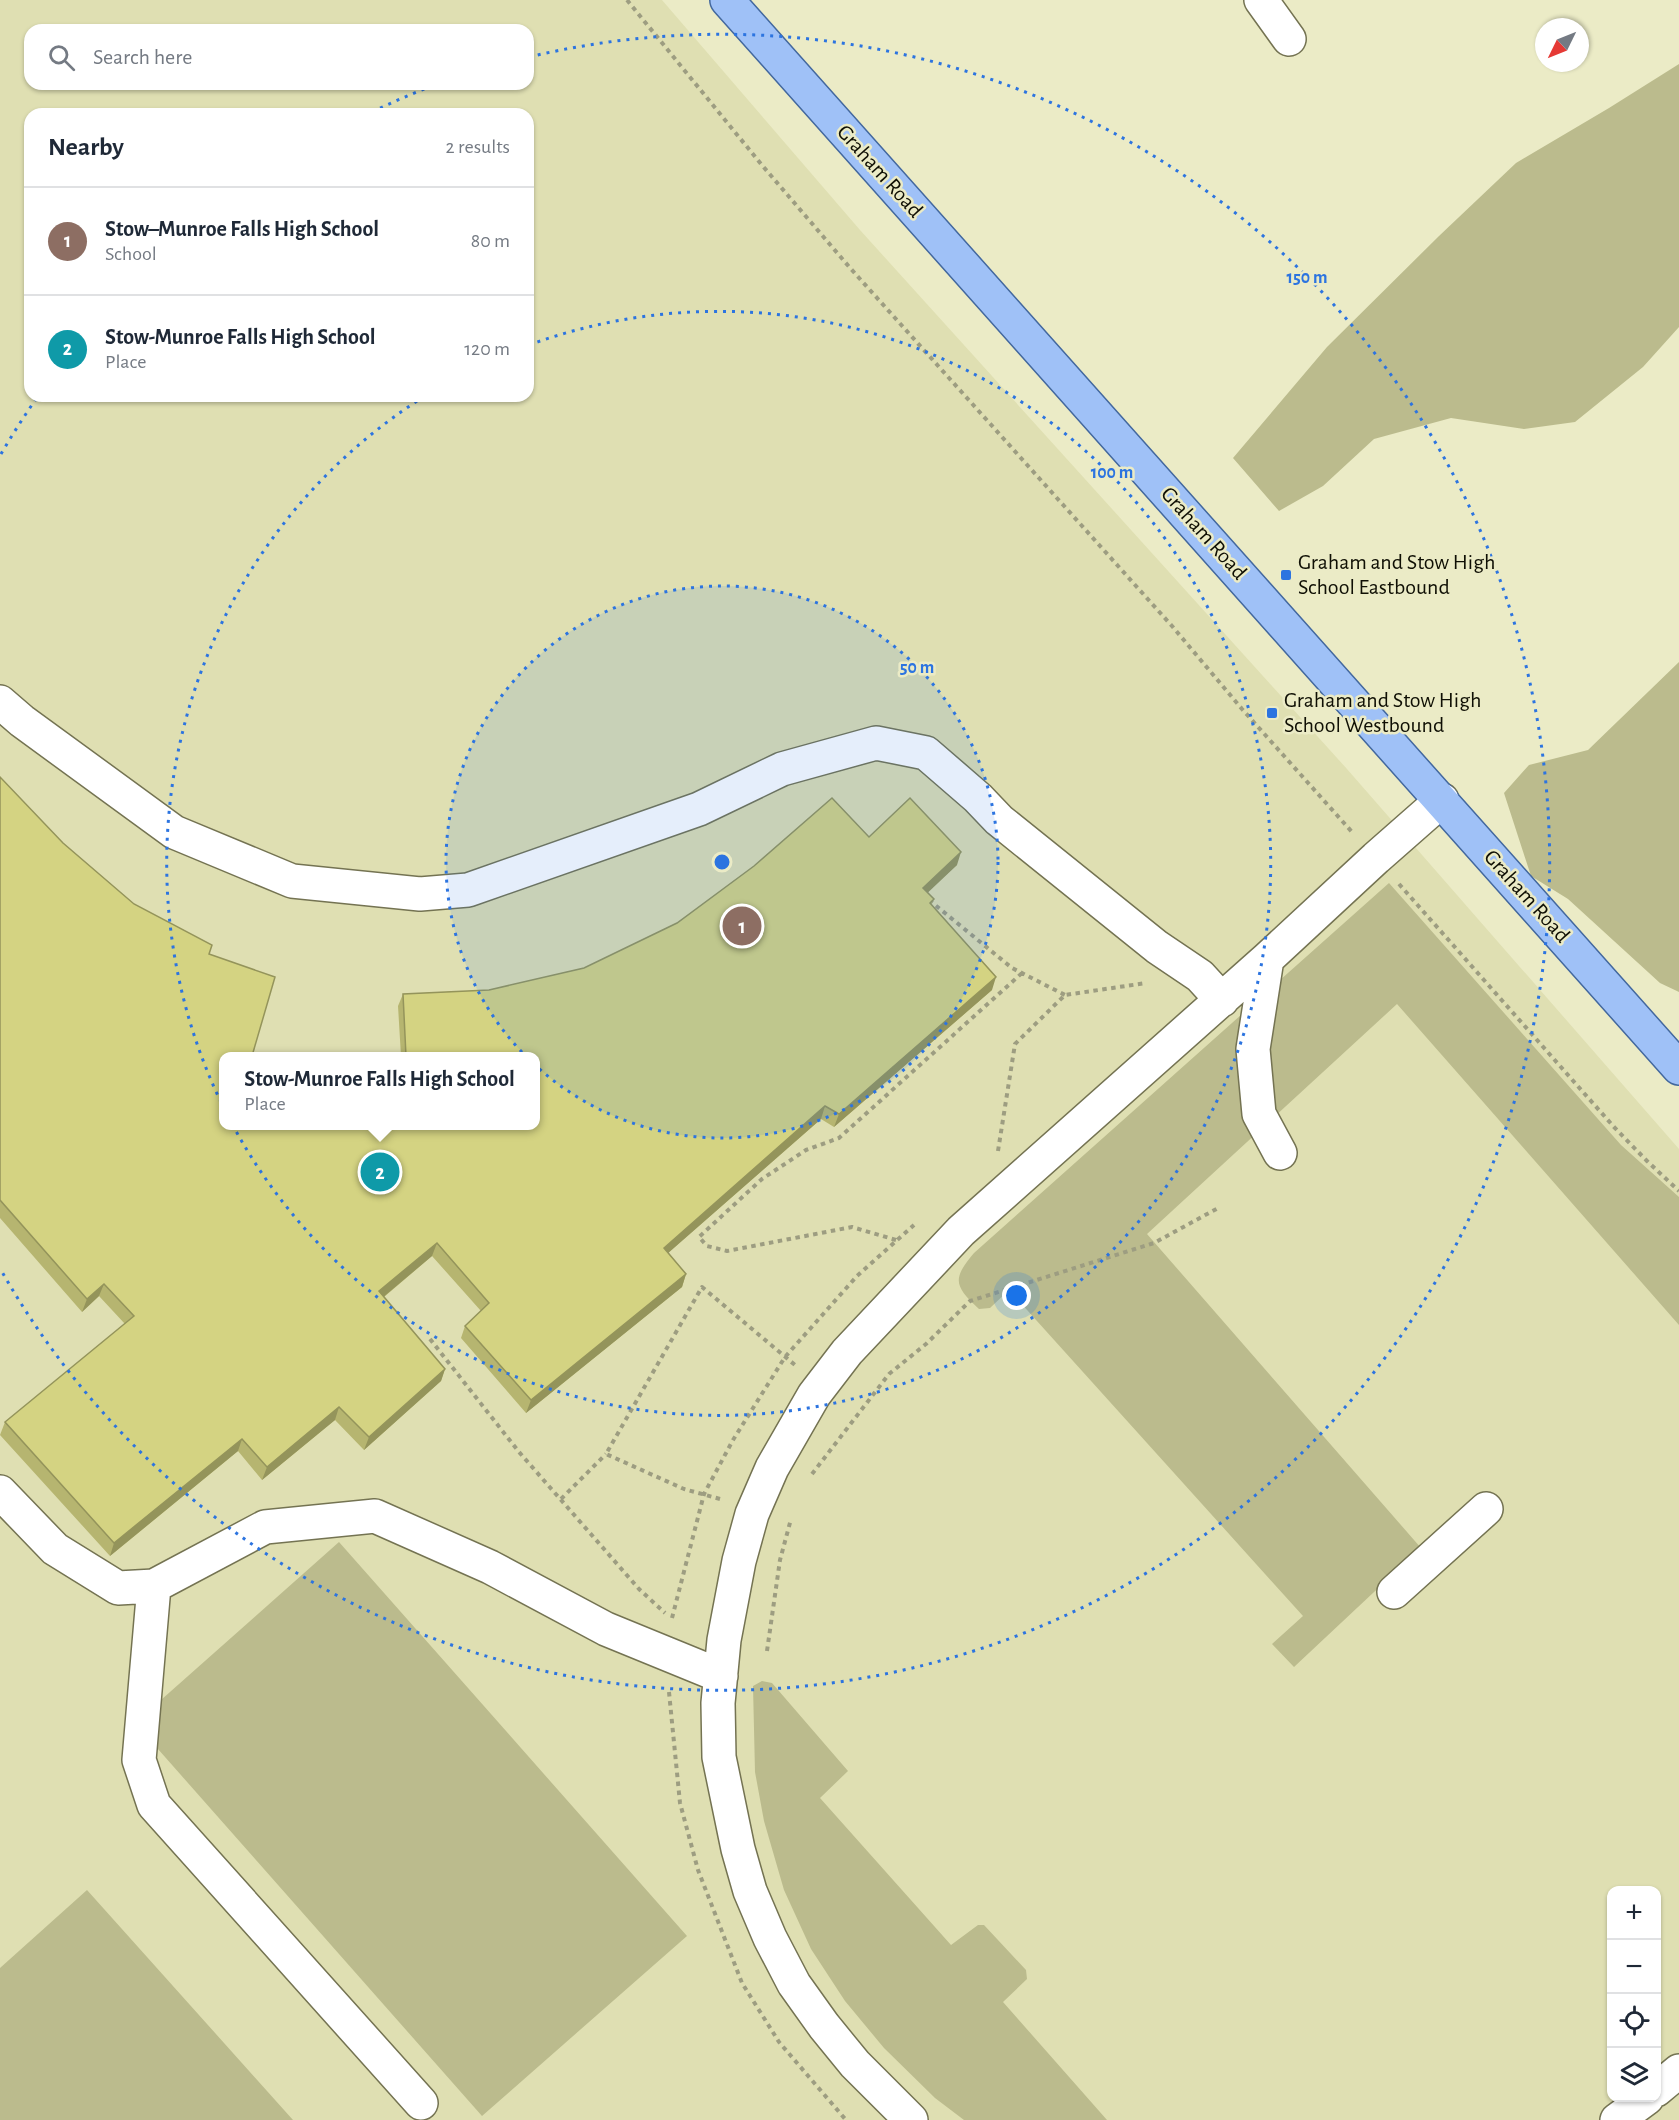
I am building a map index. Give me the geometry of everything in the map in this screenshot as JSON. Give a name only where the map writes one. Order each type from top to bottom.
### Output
[{"type":"main road","name":"Graham Road","points":[[727,0],[1678,1063]]},
{"type":"street","points":[[1261,0],[1289,39]]},
{"type":"street","points":[[0,702],[22,721],[174,832],[292,881],[420,894],[468,890],[699,809],[782,769],[876,742],[926,753],[978,798],[999,820],[1157,947],[1200,976],[1221,1000]]},
{"type":"street","points":[[911,2120],[855,2064],[794,1984],[770,1938],[750,1891],[727,1803],[719,1757],[718,1703],[724,1640],[739,1561],[755,1508],[777,1460],[820,1387],[847,1352],[961,1231],[1442,801]]},
{"type":"street","points":[[1267,959],[1253,1049],[1258,1114],[1280,1153]]},
{"type":"street","points":[[0,1492],[55,1549],[118,1588],[154,1586],[265,1527],[375,1516],[490,1567],[606,1629],[721,1676]]},
{"type":"street","points":[[1394,1592],[1486,1509]]},
{"type":"street","points":[[154,1586],[139,1760],[154,1805],[421,2103]]},
{"type":"street","points":[[1661,2086],[1679,2071]]},
{"type":"street","points":[[1617,2120],[1640,2102]]},
{"type":"path","points":[[627,0],[761,164],[851,269],[1172,626],[1242,709],[1354,834]]},
{"type":"path","points":[[1392,876],[1614,1127],[1679,1191]]},
{"type":"path","points":[[923,896],[936,904],[1012,968],[1065,995],[1200,976]]},
{"type":"path","points":[[897,1240],[852,1227],[727,1251],[707,1246],[699,1237],[762,1179],[806,1150],[839,1138],[1022,973]]},
{"type":"path","points":[[998,1151],[1015,1044],[1065,995]]},
{"type":"path","points":[[808,1482],[889,1374],[926,1344],[970,1301],[1154,1243],[1220,1207]]},
{"type":"path","points":[[561,1499],[606,1455],[702,1287],[820,1387]]},
{"type":"path","points":[[430,1339],[519,1452],[639,1589],[672,1619]]},
{"type":"path","points":[[606,1455],[684,1489],[791,1519]]},
{"type":"path","points":[[767,1651],[780,1560],[793,1513]]},
{"type":"shaded area","points":[[0,0],[662,0],[860,230],[1347,769],[1679,1149],[1679,2120],[0,2120]]},
{"type":"shaded area","points":[[1679,64],[1679,327],[1643,367],[1575,422],[1524,429],[1451,418],[1374,439],[1323,486],[1279,511],[1233,458],[1327,347],[1516,163]]},
{"type":"shaded area","points":[[1679,662],[1679,992],[1660,983],[1568,899],[1531,876],[1504,793],[1529,765],[1588,750]]},
{"type":"shaded area","points":[[1389,883],[1621,1145],[1679,1197],[1679,1325],[1397,1004],[1147,1234],[1421,1548],[1294,1667],[1272,1644],[1303,1616],[1009,1290],[990,1308],[979,1309],[961,1288],[959,1276],[974,1253]]},
{"type":"shaded area","points":[[339,1542],[687,1936],[482,2116],[135,1723]]},
{"type":"shaded area","points":[[762,1681],[772,1683],[848,1771],[820,1798],[951,1945],[978,1925],[984,1925],[1026,1970],[1027,1979],[1003,2002],[1107,2120],[964,2120],[935,2098],[884,2048],[845,2001],[811,1949],[784,1890],[764,1821],[755,1772],[753,1686]]},
{"type":"shaded area","points":[[87,1890],[293,2120],[0,2120],[0,1968]]},
{"type":"building","points":[[0,777],[63,843],[134,904],[212,945],[209,954],[275,977],[253,1052],[219,1052],[219,1130],[540,1130],[540,1052],[406,1052],[403,994],[489,990],[584,968],[677,923],[754,866],[832,798],[869,837],[910,798],[961,852],[923,888],[934,899],[930,903],[996,977],[839,1114],[825,1106],[664,1248],[686,1274],[531,1400],[465,1326],[489,1303],[437,1243],[379,1291],[445,1369],[369,1437],[339,1407],[267,1467],[242,1439],[114,1543],[5,1422],[134,1316],[104,1284],[87,1299],[0,1200]]},
{"type":"place","name":"Graham and Stow High School Eastbound","points":[[1286,575]]},
{"type":"place","name":"Graham and Stow High School Westbound","points":[[1272,713]]},
{"type":"place","name":"Stow–Munroe Falls High School","points":[[742,926]]},
{"type":"place","name":"Stow-Munroe Falls High School","points":[[380,1172]]}]
